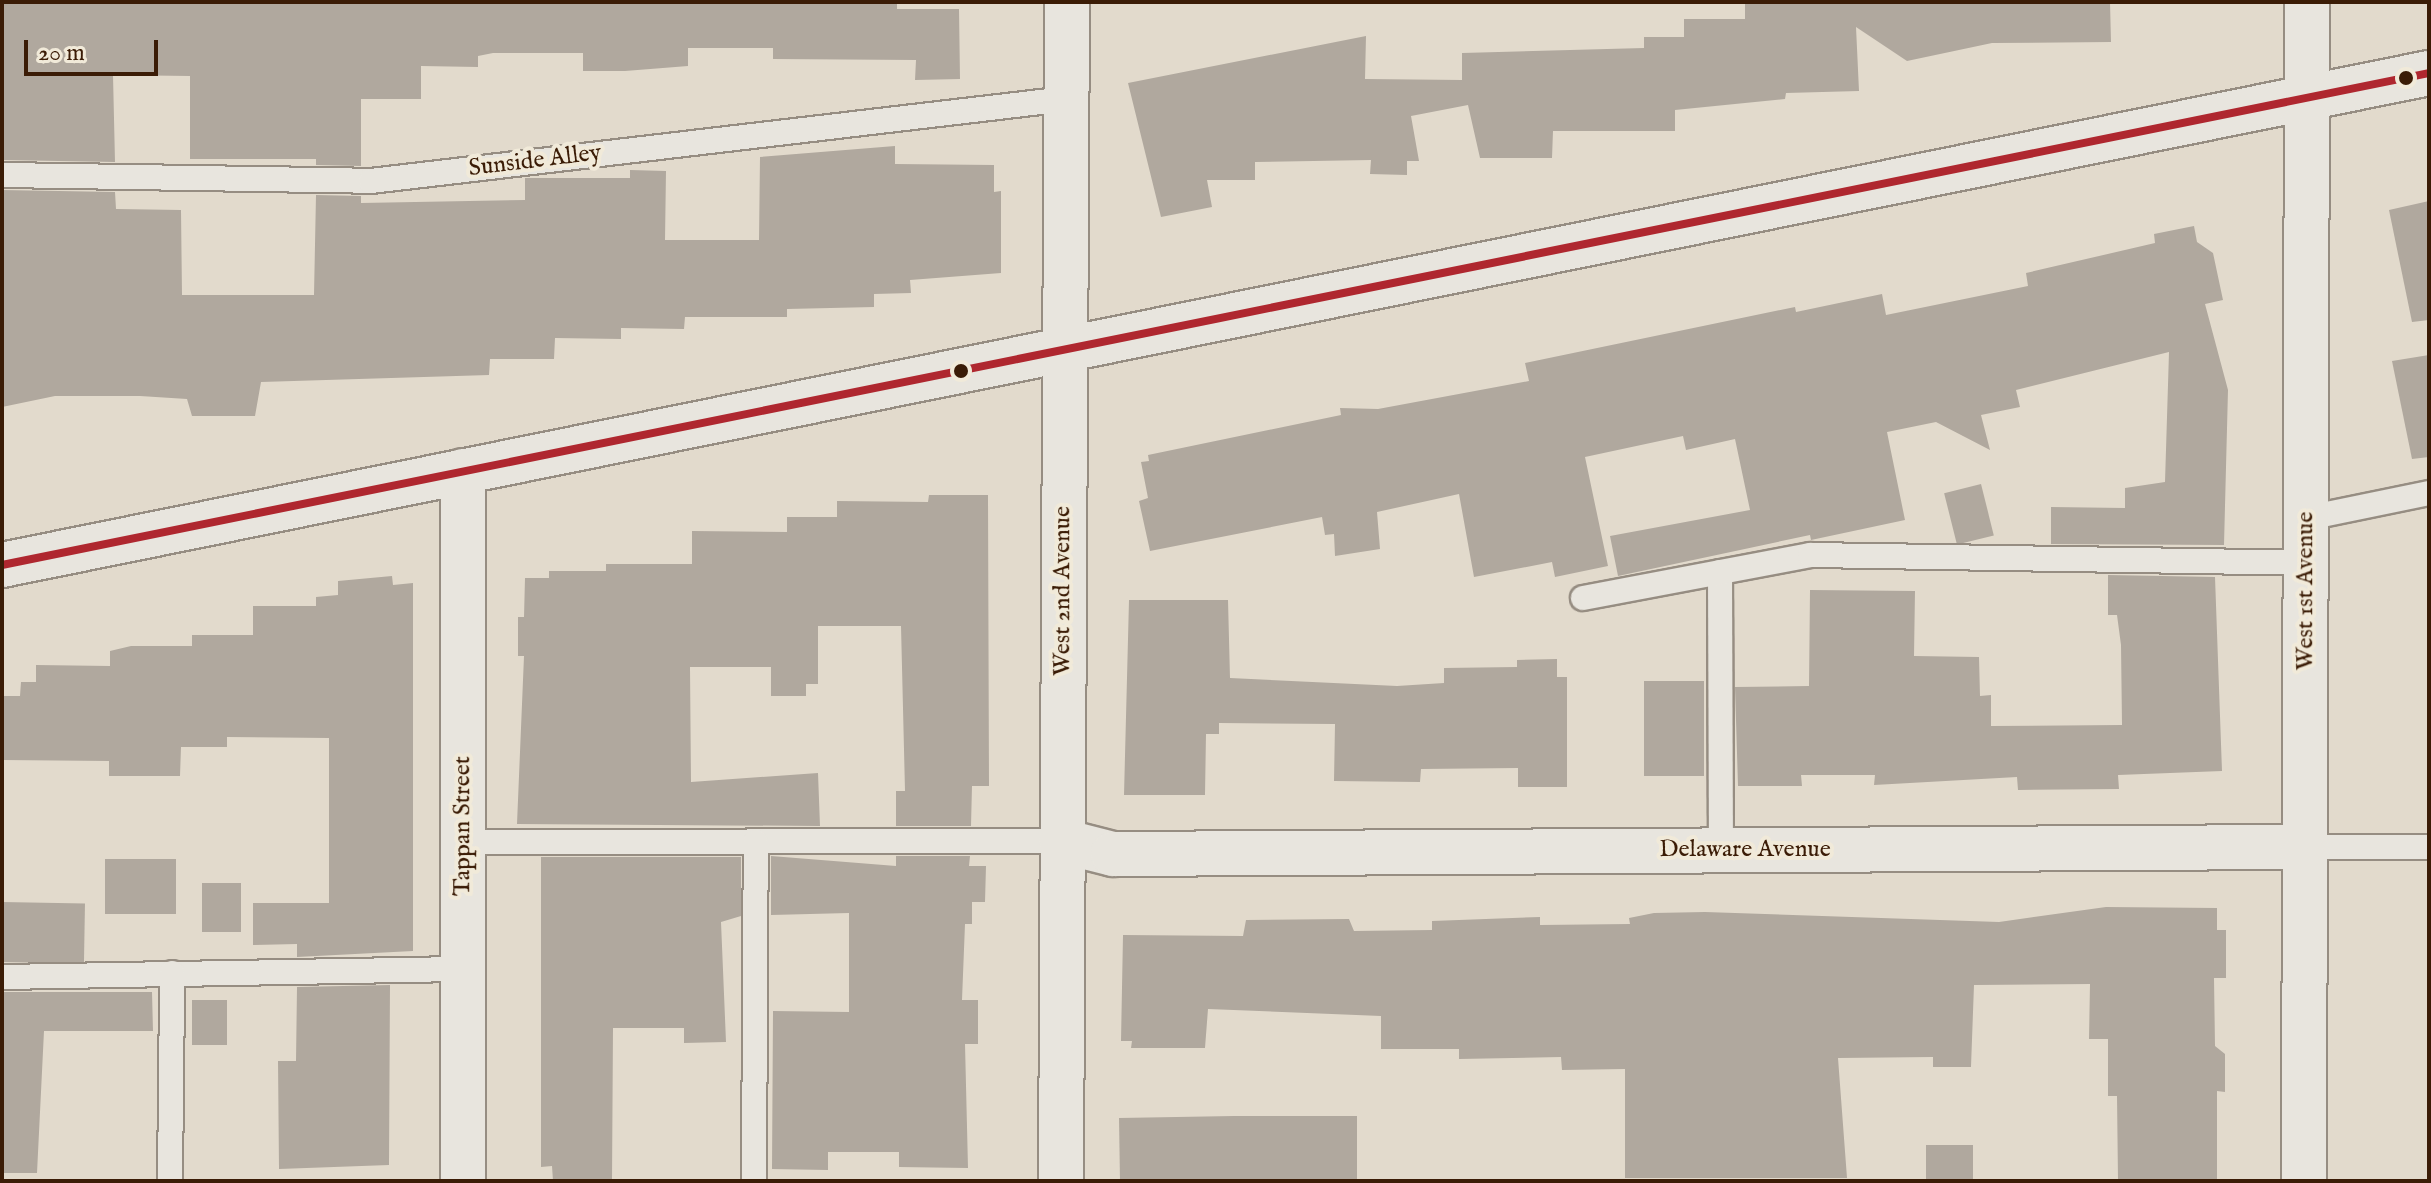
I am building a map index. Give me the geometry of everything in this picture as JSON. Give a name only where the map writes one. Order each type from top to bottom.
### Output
[{"type":"street","name":"West 2nd Avenue","points":[[1061,1181],[1067,2]]},
{"type":"street","name":"West 1st Avenue","points":[[2304,1181],[2307,2]]},
{"type":"street","points":[[2,565],[2429,73]]},
{"type":"street","name":"Tappan Street","points":[[463,471],[463,1181]]},
{"type":"street","name":"Delaware Avenue","points":[[1062,841],[1113,854],[2304,847]]},
{"type":"lane","name":"Sunside Alley","points":[[2,175],[371,181],[1066,99]]},
{"type":"lane","points":[[2307,518],[2429,493]]},
{"type":"lane","points":[[1583,598],[1810,555],[2306,563]]},
{"type":"lane","points":[[1720,572],[1721,850]]},
{"type":"lane","points":[[463,842],[1062,841]]},
{"type":"lane","points":[[754,1181],[756,842]]},
{"type":"lane","name":"Delaware Avenue","points":[[2304,847],[2429,847]]},
{"type":"lane","points":[[2,977],[464,969]]},
{"type":"lane","points":[[170,1181],[172,973]]},
{"type":"building","points":[[2,2],[897,2],[897,9],[959,9],[960,79],[915,80],[916,60],[773,59],[773,48],[688,48],[688,66],[625,71],[583,71],[583,53],[493,53],[478,56],[478,67],[421,66],[421,99],[361,99],[361,166],[316,165],[316,159],[190,159],[190,76],[113,75],[115,162],[2,160]]},
{"type":"building","points":[[1745,2],[2110,2],[2111,42],[1992,43],[1907,61],[1856,27],[1859,91],[1786,93],[1785,99],[1675,110],[1675,131],[1553,131],[1552,158],[1480,158],[1468,105],[1411,116],[1419,161],[1407,161],[1407,175],[1370,174],[1371,160],[1255,162],[1255,180],[1207,180],[1212,207],[1161,217],[1128,83],[1366,36],[1365,79],[1462,80],[1462,53],[1644,48],[1644,37],[1684,37],[1684,19],[1745,19]]},
{"type":"building","points":[[895,146],[895,164],[994,165],[994,192],[1001,191],[1001,273],[910,280],[911,293],[874,294],[874,307],[787,309],[787,317],[685,317],[684,329],[621,328],[621,339],[555,338],[554,359],[490,359],[489,375],[261,382],[255,416],[192,416],[187,399],[140,396],[55,396],[2,407],[2,190],[115,192],[116,209],[181,210],[182,295],[314,295],[316,195],[361,196],[361,203],[525,200],[525,178],[630,178],[630,170],[666,171],[665,240],[759,240],[760,157]]},
{"type":"building","points":[[2429,201],[2429,320],[2412,322],[2389,210]]},
{"type":"building","points":[[2194,226],[2197,242],[2213,253],[2223,300],[2205,304],[2228,390],[2224,545],[2051,544],[2051,507],[2125,508],[2125,488],[2165,482],[2169,352],[2016,390],[2020,407],[1981,415],[1990,450],[1936,422],[1887,432],[1905,520],[1811,540],[1810,535],[1618,576],[1610,536],[1750,510],[1735,439],[1686,450],[1683,436],[1585,457],[1608,566],[1555,577],[1552,562],[1474,577],[1459,494],[1377,512],[1380,549],[1335,556],[1334,534],[1325,535],[1322,517],[1150,551],[1139,501],[1148,498],[1141,462],[1149,461],[1148,455],[1341,415],[1340,408],[1378,409],[1529,381],[1525,363],[1795,307],[1796,312],[1882,294],[1886,315],[2028,286],[2026,273],[2155,243],[2154,234]]},
{"type":"building","points":[[2429,355],[2429,457],[2412,459],[2392,361]]},
{"type":"building","points":[[1981,484],[1994,535],[1957,545],[1944,493]]},
{"type":"building","points":[[929,495],[988,495],[989,786],[972,786],[971,826],[896,826],[896,791],[905,791],[901,626],[818,626],[818,684],[806,684],[806,696],[771,696],[771,667],[690,667],[691,782],[818,773],[820,826],[517,824],[524,656],[518,656],[518,617],[524,617],[525,578],[549,578],[549,571],[606,571],[606,564],[692,564],[692,531],[787,532],[787,517],[837,517],[837,501],[928,502]]},
{"type":"building","points":[[2108,575],[2215,577],[2222,771],[2118,775],[2119,789],[2018,790],[2017,777],[1874,785],[1875,775],[1801,775],[1802,786],[1738,786],[1735,687],[1809,686],[1810,590],[1915,591],[1914,656],[1979,657],[1980,696],[1991,695],[1991,726],[2122,725],[2121,645],[2117,615],[2108,615]]},
{"type":"building","points":[[392,576],[393,585],[413,583],[413,951],[297,957],[297,944],[253,945],[253,903],[329,903],[329,738],[227,737],[227,747],[181,747],[180,776],[109,776],[109,761],[2,760],[2,696],[20,696],[21,682],[36,682],[36,665],[110,666],[110,651],[131,646],[192,646],[192,635],[253,635],[253,606],[316,606],[316,597],[338,595],[338,581]]},
{"type":"building","points":[[1129,600],[1228,600],[1230,678],[1397,686],[1444,683],[1444,668],[1517,667],[1517,660],[1557,659],[1557,677],[1567,677],[1567,787],[1518,787],[1518,768],[1421,769],[1420,782],[1334,781],[1335,724],[1219,723],[1219,734],[1206,734],[1205,795],[1124,795]]},
{"type":"building","points":[[1644,681],[1704,681],[1704,776],[1644,776]]},
{"type":"building","points":[[771,856],[896,866],[896,856],[970,856],[969,866],[986,866],[985,902],[972,902],[972,924],[965,924],[962,1000],[978,1000],[978,1044],[965,1044],[968,1168],[899,1167],[899,1152],[828,1152],[828,1170],[772,1169],[773,1011],[849,1012],[849,913],[771,915]]},
{"type":"building","points":[[541,857],[741,857],[741,916],[721,922],[726,1042],[684,1043],[684,1028],[613,1028],[612,1181],[553,1181],[552,1166],[541,1167]]},
{"type":"building","points":[[105,859],[176,859],[176,914],[105,914]]},
{"type":"building","points":[[202,883],[241,883],[241,932],[202,932]]},
{"type":"building","points":[[2,902],[85,903],[84,963],[2,962]]},
{"type":"building","points":[[2106,907],[2217,908],[2217,930],[2226,930],[2226,978],[2214,978],[2215,1046],[2225,1054],[2225,1092],[2217,1091],[2217,1181],[2118,1181],[2117,1096],[2108,1096],[2108,1039],[2089,1039],[2090,984],[1974,985],[1971,1067],[1933,1067],[1933,1057],[1838,1058],[1847,1178],[1625,1178],[1625,1069],[1562,1070],[1561,1057],[1459,1059],[1459,1049],[1381,1049],[1381,1016],[1208,1009],[1205,1048],[1131,1048],[1132,1041],[1121,1041],[1123,935],[1243,936],[1246,920],[1349,919],[1354,931],[1432,930],[1432,921],[1540,917],[1540,925],[1630,924],[1629,918],[1654,913],[1705,912],[1999,922]]},
{"type":"building","points":[[390,985],[389,1165],[279,1169],[278,1061],[296,1061],[297,987]]},
{"type":"building","points":[[2,992],[152,992],[153,1031],[44,1031],[37,1173],[2,1173]]},
{"type":"building","points":[[192,1000],[227,1000],[227,1045],[192,1045]]},
{"type":"building","points":[[1357,1116],[1357,1181],[1120,1181],[1119,1118]]},
{"type":"building","points":[[1926,1145],[1973,1145],[1973,1181],[1926,1181]]},
{"type":"transit line","points":[[2,565],[2429,73]]}]
